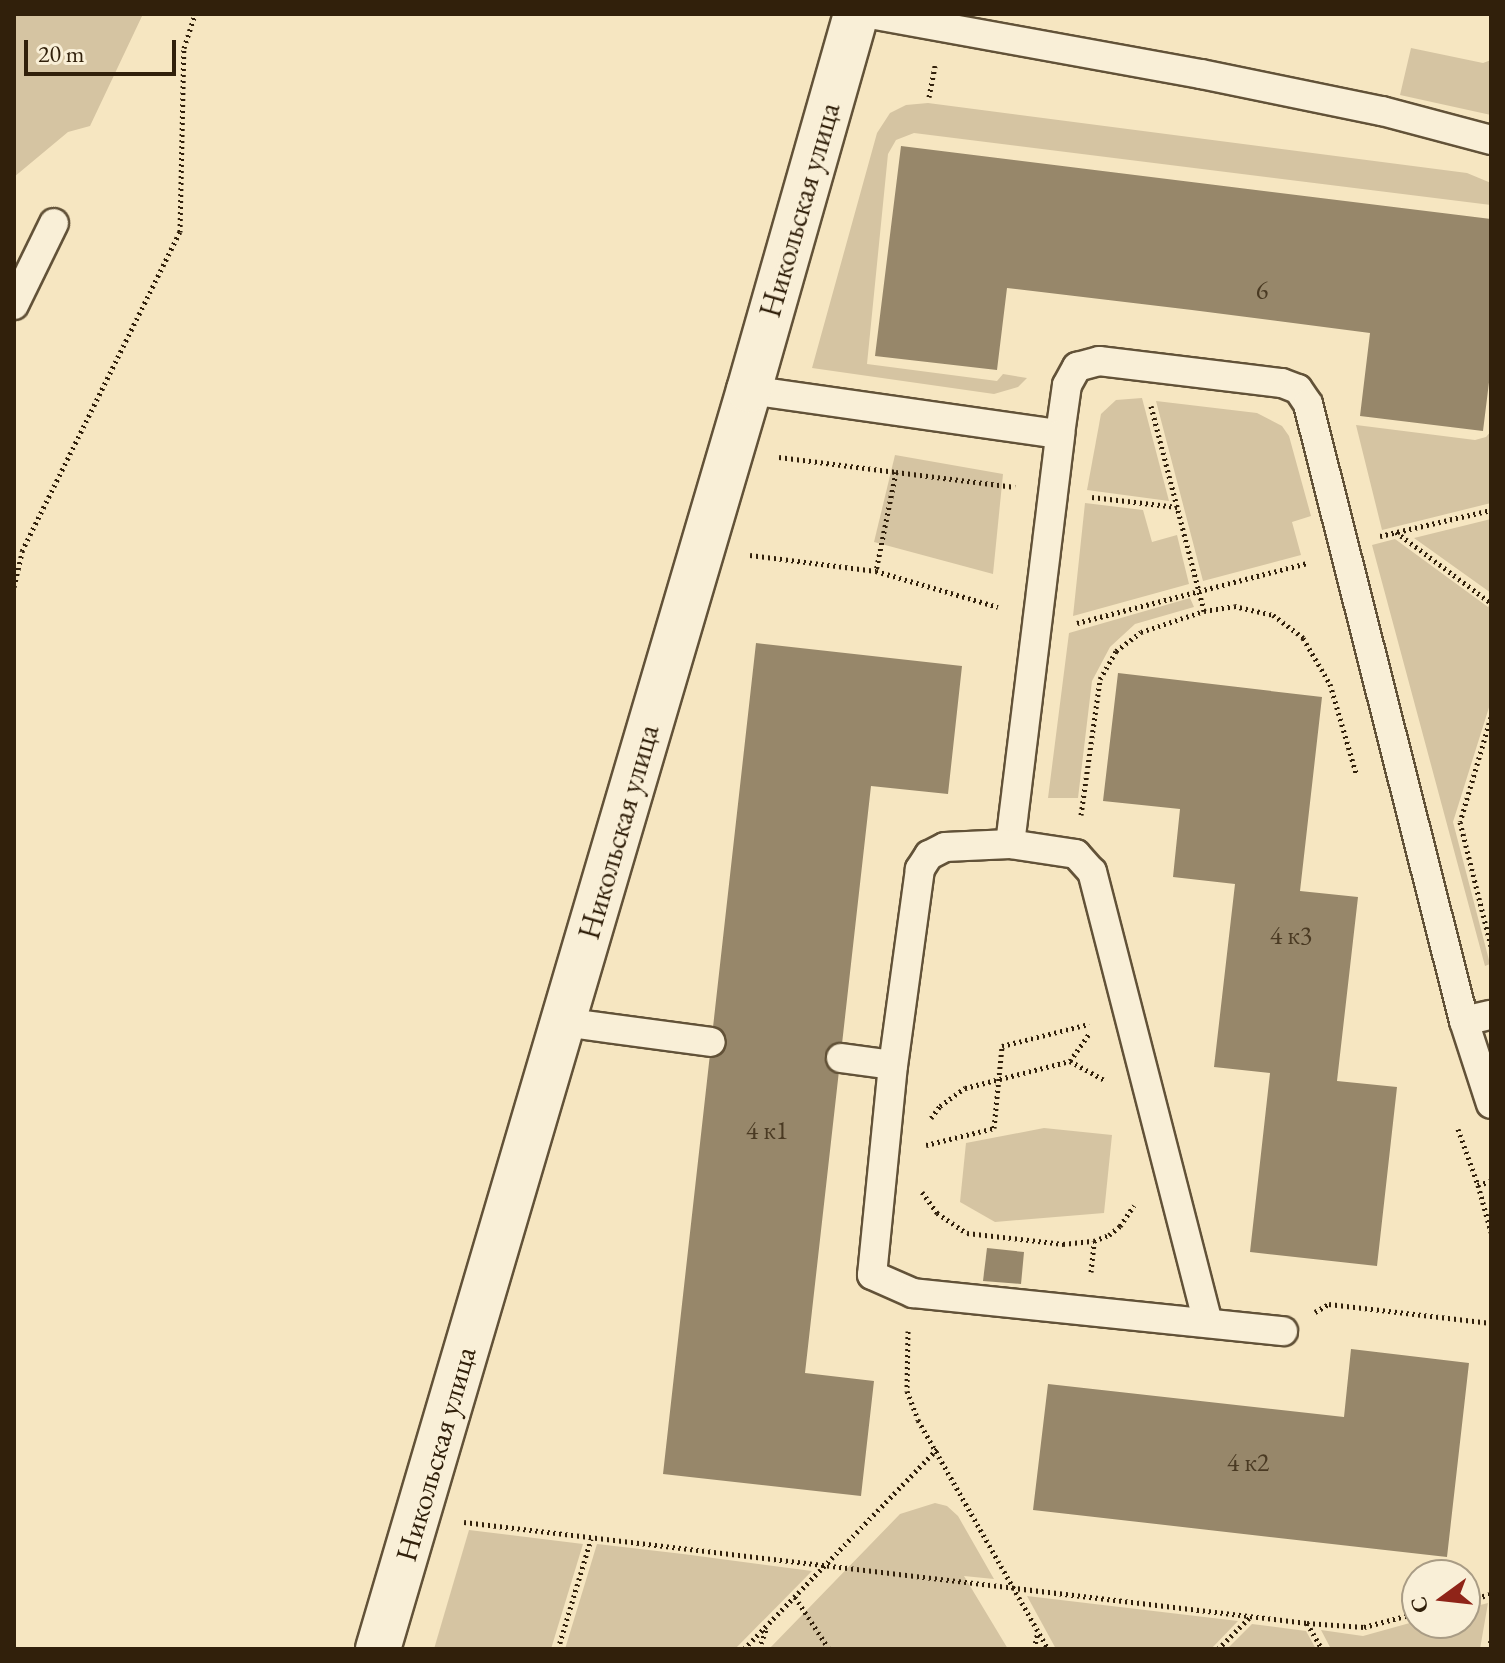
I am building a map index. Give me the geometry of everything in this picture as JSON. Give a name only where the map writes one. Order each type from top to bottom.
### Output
[{"type":"street","name":"Никольская улица","points":[[378,1649],[749,390],[856,14]]},
{"type":"lane","points":[[870,14],[1216,77],[1382,111],[1491,140]]},
{"type":"lane","points":[[14,305],[54,223]]},
{"type":"lane","points":[[1010,844],[1060,434],[1067,385],[1077,367],[1099,361],[1282,383],[1298,389],[1308,404],[1478,1018],[1491,1104]]},
{"type":"lane","points":[[749,390],[1060,434]]},
{"type":"lane","points":[[1208,1323],[1092,872],[1076,854],[1010,844],[945,847],[929,855],[920,869],[893,1065],[872,1275],[913,1293],[1283,1331]]},
{"type":"lane","points":[[563,1022],[711,1042]]},
{"type":"lane","points":[[841,1058],[893,1065]]},
{"type":"path","points":[[14,587],[22,551],[180,232],[184,48],[195,14]]},
{"type":"path","points":[[1141,366],[1204,611]]},
{"type":"path","points":[[775,457],[896,472],[876,571]]},
{"type":"path","points":[[1346,550],[1396,532],[1491,510]]},
{"type":"path","points":[[1396,532],[1491,603]]},
{"type":"path","points":[[1076,854],[1100,679],[1116,651],[1141,632],[1204,611],[1234,606],[1273,615],[1303,638],[1330,684],[1357,776]]},
{"type":"path","points":[[1491,717],[1460,822],[1491,946]]},
{"type":"path","points":[[885,1142],[925,1146],[994,1128],[998,1080],[1002,1046],[1098,1022],[1070,1061],[998,1080],[965,1088],[932,1116],[927,1129]]},
{"type":"path","points":[[1070,1061],[1114,1085],[1111,1072]]},
{"type":"path","points":[[1454,1114],[1491,1232]]},
{"type":"path","points":[[924,1161],[926,1137]]},
{"type":"path","points":[[920,1206],[923,1176]]},
{"type":"path","points":[[1478,1185],[1491,1181]]},
{"type":"path","points":[[921,1192],[937,1213],[967,1233],[1063,1244],[1094,1241],[1109,1235],[1130,1215],[1135,1203]]},
{"type":"path","points":[[913,1293],[905,1355],[907,1391],[918,1420],[1048,1649]]},
{"type":"path","points":[[1283,1331],[1329,1304],[1491,1323]]},
{"type":"path","points":[[744,1649],[937,1449]]},
{"type":"path","points":[[463,1522],[1307,1623],[1364,1627],[1401,1617]]},
{"type":"path","points":[[558,1649],[591,1539]]},
{"type":"path","points":[[795,1597],[829,1649]]},
{"type":"path","points":[[1218,1649],[1251,1616]]},
{"type":"path","points":[[1307,1623],[1322,1649]]},
{"type":"path","points":[[759,1649],[768,1624]]},
{"type":"path","points":[[1034,1649],[1038,1632]]},
{"type":"path","points":[[1490,1649],[1491,1637]]},
{"type":"shaded area","points":[[14,14],[143,14],[90,126],[68,132],[14,177]]},
{"type":"shaded area","points":[[1411,48],[1483,63],[1491,60],[1491,115],[1400,95]]},
{"type":"shaded area","points":[[928,103],[1467,173],[1491,183],[1491,205],[914,133],[896,140],[888,154],[867,364],[997,381],[1003,374],[1027,378],[1018,387],[994,394],[812,368],[877,133],[890,113],[906,105]]},
{"type":"shaded area","points":[[1142,398],[1169,501],[1087,490],[1101,414],[1116,400]]},
{"type":"shaded area","points":[[1156,401],[1257,413],[1282,426],[1289,436],[1311,516],[1292,522],[1301,555],[1203,581]]},
{"type":"shaded area","points":[[1356,425],[1475,440],[1486,437],[1491,431],[1491,503],[1382,530]]},
{"type":"shaded area","points":[[895,455],[1003,474],[993,574],[874,542]]},
{"type":"shaded area","points":[[1085,503],[1143,510],[1152,542],[1177,535],[1189,584],[1073,616]]},
{"type":"shaded area","points":[[1491,519],[1491,593],[1414,538]]},
{"type":"shaded area","points":[[1395,539],[1488,607],[1491,602],[1491,701],[1453,822],[1490,964],[1485,966],[1372,545]]},
{"type":"shaded area","points":[[1190,598],[1194,607],[1135,624],[1110,647],[1092,681],[1078,798],[1048,798],[1069,633]]},
{"type":"shaded area","points":[[1044,1128],[1112,1135],[1104,1213],[995,1222],[960,1202],[966,1143]]},
{"type":"shaded area","points":[[935,1503],[947,1506],[958,1516],[994,1579],[964,1576],[1008,1649],[769,1649],[900,1514]]},
{"type":"shaded area","points":[[469,1530],[583,1544],[551,1649],[434,1649]]},
{"type":"shaded area","points":[[597,1544],[812,1571],[735,1649],[565,1649]]},
{"type":"shaded area","points":[[1027,1596],[1238,1621],[1211,1649],[1056,1649]]},
{"type":"shaded area","points":[[1488,1603],[1480,1649],[1331,1649],[1321,1630],[1363,1636],[1401,1625],[1401,1639],[1481,1639],[1481,1605]]},
{"type":"shaded area","points":[[1252,1624],[1306,1631],[1316,1649],[1227,1649]]},
{"type":"building","points":[[901,146],[1491,219],[1491,366],[1483,431],[1360,416],[1370,333],[1192,310],[1007,288],[997,370],[875,356]]},
{"type":"building","points":[[756,643],[962,666],[948,794],[871,786],[805,1373],[874,1381],[861,1496],[663,1474]]},
{"type":"building","points":[[1118,673],[1322,697],[1300,891],[1358,897],[1337,1081],[1397,1087],[1377,1266],[1250,1252],[1270,1073],[1214,1067],[1235,884],[1173,877],[1180,809],[1103,801]]},
{"type":"building","points":[[987,1248],[1024,1252],[1021,1284],[983,1281]]},
{"type":"building","points":[[1351,1349],[1469,1363],[1447,1557],[1033,1510],[1048,1384],[1344,1417]]}]
